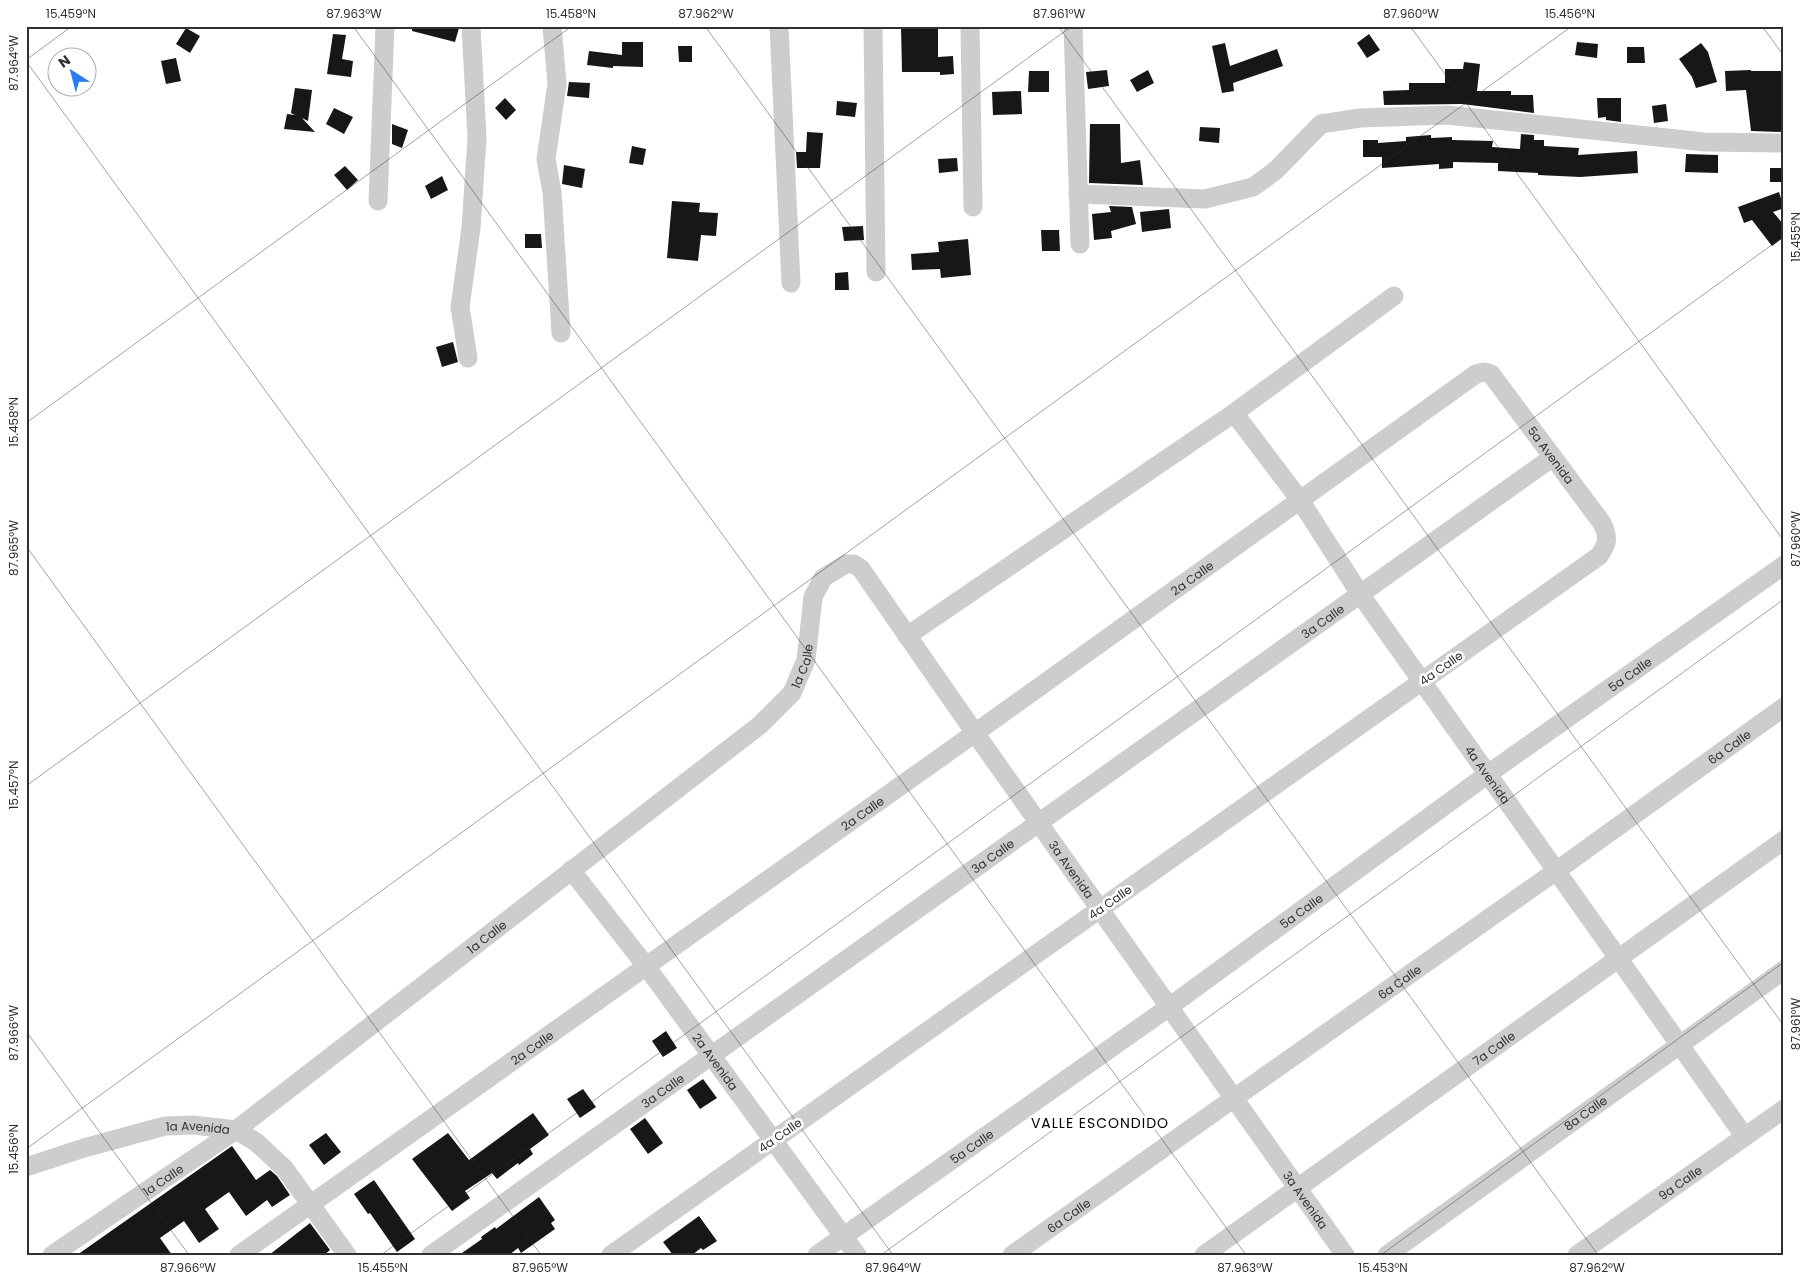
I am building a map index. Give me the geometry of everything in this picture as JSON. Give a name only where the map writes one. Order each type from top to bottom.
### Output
[{"type":"street","points":[[378,202],[385,26]]},
{"type":"street","points":[[468,358],[460,307],[471,228],[477,138],[471,26]]},
{"type":"street","points":[[552,26],[557,84],[546,159],[552,192],[561,333]]},
{"type":"street","points":[[779,26],[791,283]]},
{"type":"street","points":[[873,26],[876,272]]},
{"type":"street","points":[[970,26],[973,208]]},
{"type":"street","points":[[1073,26],[1080,244]]},
{"type":"street","points":[[1078,194],[1205,199],[1253,187],[1275,171],[1321,124],[1360,118],[1447,115],[1705,142],[1784,143]]},
{"type":"street","points":[[907,636],[1234,413],[1394,296]]},
{"type":"street","name":"5a Avenida","points":[[1484,372],[1491,374],[1496,379],[1602,523],[1607,533],[1606,545]]},
{"type":"street","name":"2a Calle","points":[[239,1255],[975,733],[1476,374],[1484,372]]},
{"type":"street","name":"4a Avenida","points":[[1234,413],[1300,500],[1360,594],[1745,1137]]},
{"type":"street","name":"3a Calle","points":[[431,1255],[1553,456]]},
{"type":"street","name":"4a Calle","points":[[611,1255],[1599,556],[1606,545]]},
{"type":"street","name":"3a Avenida","points":[[846,564],[854,564],[861,569],[1038,823],[1345,1255]]},
{"type":"street","name":"1a Calle","points":[[52,1255],[236,1130],[760,725],[792,693],[806,660],[813,596],[823,578],[846,564]]},
{"type":"street","name":"5a Calle","points":[[818,1255],[1169,1007],[1488,774],[1784,565]]},
{"type":"street","name":"6a Calle","points":[[1012,1255],[1784,707]]},
{"type":"street","name":"7a Calle","points":[[1204,1255],[1784,840]]},
{"type":"street","name":"2a Avenida","points":[[571,870],[646,966],[857,1255]]},
{"type":"street","name":"8a Calle","points":[[1386,1255],[1784,970]]},
{"type":"street","name":"9a Calle","points":[[1577,1255],[1784,1109]]},
{"type":"street","name":"1a Avenida","points":[[26,1167],[84,1148],[165,1126],[194,1125],[236,1130],[256,1142],[285,1169],[348,1255]]},
{"type":"building","points":[[412,26],[451,26],[459,28],[455,42],[412,31]]},
{"type":"building","points":[[901,26],[938,26],[938,57],[953,56],[954,74],[940,75],[940,72],[902,72]]},
{"type":"building","points":[[186,28],[200,36],[190,53],[176,44]]},
{"type":"building","points":[[333,34],[346,35],[342,59],[353,61],[351,77],[327,74]]},
{"type":"building","points":[[1369,34],[1380,50],[1367,58],[1357,43]]},
{"type":"building","points":[[622,42],[643,42],[643,67],[613,66],[613,68],[587,65],[589,51],[622,55]]},
{"type":"building","points":[[1577,42],[1598,44],[1597,58],[1575,55]]},
{"type":"building","points":[[1225,43],[1230,66],[1277,49],[1283,66],[1233,83],[1234,91],[1222,93],[1212,46]]},
{"type":"building","points":[[1701,43],[1708,52],[1717,82],[1696,88],[1692,77],[1679,59]]},
{"type":"building","points":[[678,46],[692,46],[692,62],[679,62]]},
{"type":"building","points":[[1627,47],[1644,47],[1645,63],[1627,63]]},
{"type":"building","points":[[176,58],[181,81],[166,84],[161,61]]},
{"type":"building","points":[[1464,62],[1480,64],[1477,91],[1511,91],[1511,95],[1533,95],[1534,113],[1462,104],[1384,105],[1383,91],[1409,90],[1409,83],[1445,83],[1445,69],[1463,69]]},
{"type":"building","points":[[1107,70],[1109,86],[1088,89],[1086,72]]},
{"type":"building","points":[[1148,70],[1154,83],[1137,92],[1130,80]]},
{"type":"building","points":[[1029,71],[1049,71],[1049,92],[1028,92]]},
{"type":"building","points":[[1725,71],[1784,71],[1784,132],[1751,131],[1746,90],[1726,91]]},
{"type":"building","points":[[569,82],[590,83],[589,98],[567,96]]},
{"type":"building","points":[[295,88],[312,90],[308,121],[302,118],[315,132],[284,129],[287,114],[295,115],[291,113]]},
{"type":"building","points":[[1021,91],[1022,114],[993,115],[992,92]]},
{"type":"building","points":[[505,98],[516,110],[506,120],[495,108]]},
{"type":"building","points":[[1597,98],[1621,98],[1621,122],[1606,120],[1606,117],[1598,118]]},
{"type":"building","points":[[837,101],[857,103],[855,117],[836,115]]},
{"type":"building","points":[[1666,104],[1668,121],[1654,123],[1652,106]]},
{"type":"building","points":[[334,108],[353,117],[344,134],[326,124]]},
{"type":"building","points":[[392,124],[408,130],[402,148],[392,144]]},
{"type":"building","points":[[1090,124],[1120,124],[1121,163],[1140,160],[1143,185],[1089,183]]},
{"type":"building","points":[[1200,127],[1220,128],[1219,143],[1199,141]]},
{"type":"building","points":[[807,132],[823,133],[820,168],[797,168],[796,152],[806,152]]},
{"type":"building","points":[[1521,134],[1534,135],[1534,140],[1544,140],[1544,146],[1579,148],[1578,155],[1637,151],[1638,173],[1580,177],[1538,175],[1538,173],[1498,171],[1498,163],[1453,162],[1453,168],[1439,169],[1439,164],[1382,168],[1382,157],[1363,157],[1363,140],[1378,140],[1378,143],[1406,141],[1406,137],[1431,135],[1431,138],[1452,137],[1452,140],[1493,141],[1492,147],[1520,149]]},
{"type":"building","points":[[632,146],[646,149],[643,165],[629,163]]},
{"type":"building","points":[[1686,154],[1718,155],[1718,173],[1685,172]]},
{"type":"building","points":[[957,158],[958,171],[939,173],[938,159]]},
{"type":"building","points":[[564,165],[585,169],[582,188],[562,184]]},
{"type":"building","points":[[345,166],[358,180],[347,190],[334,175]]},
{"type":"building","points":[[1770,168],[1784,168],[1784,182],[1770,182]]},
{"type":"building","points":[[442,176],[448,190],[431,199],[425,186]]},
{"type":"building","points":[[1779,192],[1784,208],[1773,212],[1784,225],[1784,237],[1772,246],[1752,220],[1744,223],[1738,207]]},
{"type":"building","points":[[672,201],[700,203],[699,212],[718,213],[716,236],[701,235],[698,261],[667,258]]},
{"type":"building","points":[[1109,206],[1132,207],[1136,224],[1111,231],[1112,238],[1094,240],[1092,214],[1111,212]]},
{"type":"building","points":[[1169,209],[1171,228],[1142,232],[1140,212]]},
{"type":"building","points":[[863,226],[864,240],[844,241],[842,227]]},
{"type":"building","points":[[1041,230],[1059,230],[1060,251],[1042,251]]},
{"type":"building","points":[[525,234],[541,234],[542,248],[525,248]]},
{"type":"building","points":[[968,239],[971,275],[941,278],[940,269],[912,270],[911,254],[939,252],[938,242]]},
{"type":"building","points":[[848,272],[849,290],[835,290],[835,273]]},
{"type":"building","points":[[453,342],[458,362],[442,367],[436,347]]},
{"type":"building","points":[[666,1031],[677,1048],[663,1057],[652,1041]]},
{"type":"building","points":[[703,1079],[717,1098],[700,1109],[687,1090]]},
{"type":"building","points":[[583,1089],[596,1107],[580,1118],[567,1099]]},
{"type":"building","points":[[533,1113],[549,1135],[530,1149],[533,1154],[519,1165],[518,1163],[497,1179],[492,1173],[465,1191],[470,1198],[452,1211],[412,1159],[448,1133],[469,1160]]},
{"type":"building","points":[[645,1118],[663,1143],[648,1154],[630,1129]]},
{"type":"building","points":[[326,1133],[341,1152],[324,1165],[309,1145]]},
{"type":"building","points":[[232,1146],[256,1180],[270,1170],[277,1176],[290,1195],[272,1207],[267,1200],[246,1216],[229,1192],[205,1209],[219,1229],[199,1243],[184,1221],[160,1238],[172,1255],[77,1255]]},
{"type":"building","points":[[374,1180],[415,1239],[397,1252],[370,1213],[368,1214],[354,1194]]},
{"type":"building","points":[[539,1197],[555,1220],[551,1223],[555,1229],[521,1253],[518,1248],[509,1255],[459,1255],[482,1239],[481,1237],[495,1227],[496,1229]]},
{"type":"building","points":[[699,1216],[717,1241],[703,1250],[701,1248],[692,1255],[673,1255],[663,1242]]},
{"type":"building","points":[[310,1223],[330,1250],[324,1255],[269,1255]]},
{"type":"district","name":"VALLE ESCONDIDO","points":[[1100,1123]]}]
